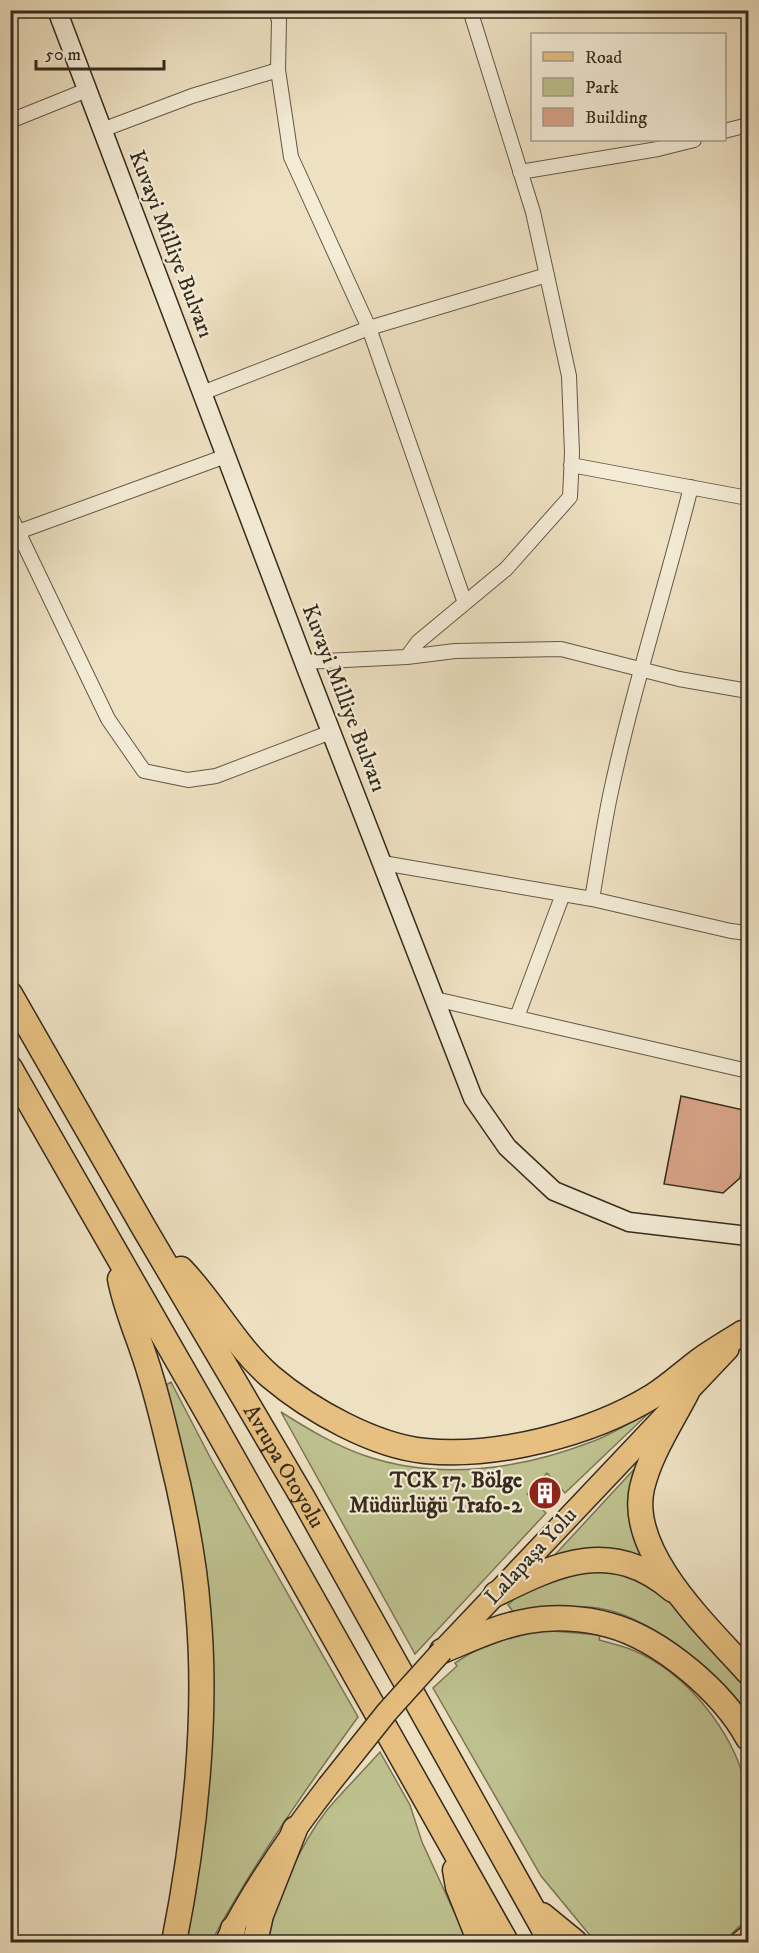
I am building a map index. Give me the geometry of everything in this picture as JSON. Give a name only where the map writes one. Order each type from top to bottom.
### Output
[{"type":"highway","name":"Avrupa Otoyolu","points":[[10,994],[303,1498],[551,1942]]},
{"type":"highway","name":"Avrupa Otoyolu","points":[[10,1068],[506,1942]]},
{"type":"highway","points":[[144,1228],[192,1280],[250,1357],[272,1377],[332,1419],[368,1435],[424,1451],[459,1452],[497,1449],[531,1443],[591,1425],[652,1396],[745,1330]]},
{"type":"highway","points":[[114,1250],[121,1284],[151,1375],[178,1484],[192,1555],[199,1610],[200,1716],[196,1794],[174,1942]]},
{"type":"highway","points":[[687,1392],[648,1468],[640,1504],[642,1521],[653,1553],[666,1576],[683,1599],[748,1672]]},
{"type":"highway","points":[[496,1594],[525,1579],[565,1565],[589,1559],[605,1559],[639,1569],[661,1580],[683,1599]]},
{"type":"highway","points":[[442,1652],[493,1630],[528,1620],[583,1620],[610,1625],[660,1649],[698,1678],[713,1691],[734,1716],[748,1738]]},
{"type":"highway","points":[[255,1942],[261,1915],[294,1829]]},
{"type":"highway","points":[[448,1839],[458,1887],[480,1942]]},
{"type":"highway","points":[[530,1905],[575,1942]]},
{"type":"highway","points":[[743,1942],[748,1938]]},
{"type":"main road","name":"Lalapaşa Yolu","points":[[230,1938],[294,1829],[394,1704],[745,1330]]},
{"type":"street","name":"Kuvayi Milliye Bulvarı","points":[[57,10],[304,662],[473,1098],[507,1147],[554,1191],[629,1222],[748,1236]]},
{"type":"street","points":[[275,10],[279,20],[278,70],[291,157],[369,328],[465,603]]},
{"type":"street","points":[[407,657],[418,642],[506,569],[570,497],[572,465],[569,376],[533,212],[470,10]]},
{"type":"street","points":[[102,130],[192,96],[278,70]]},
{"type":"street","points":[[10,121],[87,90]]},
{"type":"street","points":[[726,130],[748,125]]},
{"type":"street","points":[[520,172],[658,149],[690,141]]},
{"type":"street","points":[[202,393],[369,328],[547,275]]},
{"type":"street","points":[[18,532],[226,456]]},
{"type":"street","points":[[572,465],[748,498]]},
{"type":"street","points":[[592,899],[610,796],[641,670],[691,487]]},
{"type":"street","points":[[10,515],[108,719],[144,771],[188,780],[216,776],[331,732]]},
{"type":"street","points":[[304,662],[407,657],[455,651],[561,650],[679,679],[748,691]]},
{"type":"street","points":[[383,862],[592,899],[748,933]]},
{"type":"street","points":[[517,1017],[563,894]]},
{"type":"street","points":[[435,999],[748,1071]]},
{"type":"green space","points":[[171,1382],[212,1461],[358,1717],[281,1827],[211,1942],[183,1942],[213,1681],[207,1578],[187,1476],[164,1386]]},
{"type":"green space","points":[[652,1410],[565,1493],[547,1473],[527,1494],[546,1513],[415,1654],[281,1412],[333,1442],[366,1456],[394,1464],[451,1470],[509,1465],[564,1451],[607,1435]]},
{"type":"green space","points":[[638,1465],[649,1564],[551,1559]]},
{"type":"green space","points":[[585,1570],[627,1574],[641,1580],[674,1605],[748,1686],[748,1718],[696,1659],[641,1623],[598,1608],[567,1607],[515,1614],[508,1605],[522,1592]]},
{"type":"green space","points":[[540,1630],[600,1635],[599,1640],[651,1659],[690,1690],[707,1708],[721,1729],[742,1773],[749,1805],[748,1915],[746,1920],[723,1942],[598,1942],[541,1876],[433,1688],[457,1666],[455,1663],[476,1650],[505,1637]]},
{"type":"green space","points":[[380,1752],[410,1805],[422,1842],[468,1942],[266,1942],[283,1890],[307,1840],[327,1810]]},
{"type":"building","points":[[681,1096],[748,1111],[748,1136],[740,1178],[723,1193],[664,1184]]},
{"type":"building","name":"TCK 17. Bölge Müdürlüğü Trafo-2","points":[[546,1479],[559,1492],[545,1507],[531,1493]]},
{"type":"place","name":"TCK 17. Bölge Müdürlüğü Trafo-2","points":[[545,1493]]}]
